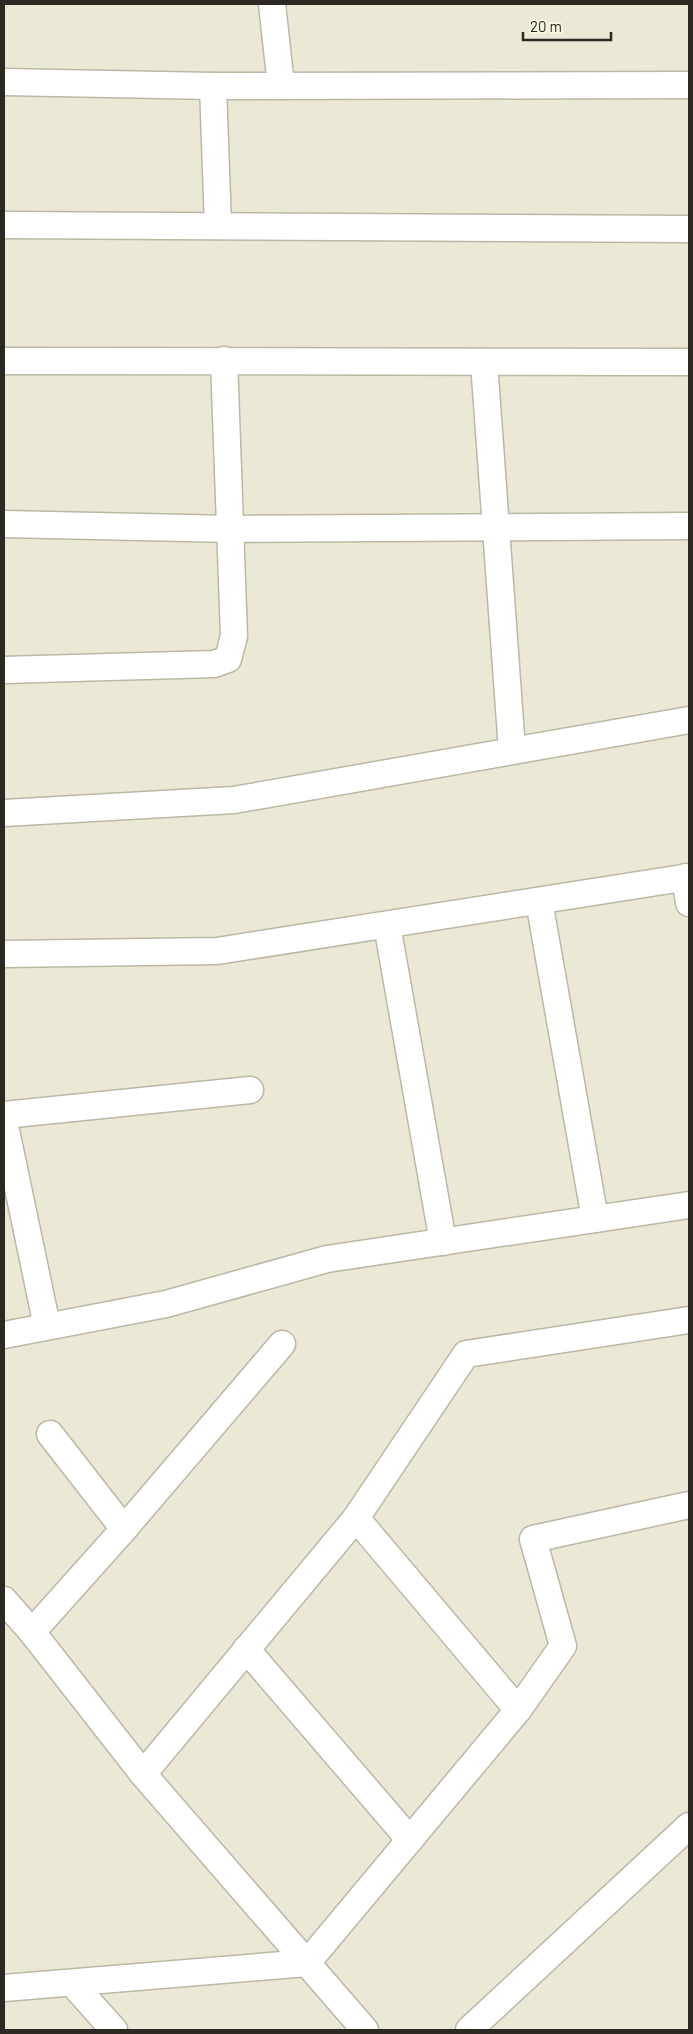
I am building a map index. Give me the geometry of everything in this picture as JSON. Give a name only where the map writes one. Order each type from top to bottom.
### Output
[{"type":"street","points":[[272,4],[281,86]]},
{"type":"street","points":[[4,82],[213,86],[689,85]]},
{"type":"street","points":[[213,86],[218,226]]},
{"type":"street","points":[[4,225],[689,229]]},
{"type":"street","points":[[4,670],[214,664],[228,659],[234,636],[224,360]]},
{"type":"street","points":[[4,361],[689,362]]},
{"type":"street","points":[[484,362],[494,526],[512,750]]},
{"type":"street","points":[[4,524],[231,529],[689,526]]},
{"type":"street","points":[[4,813],[234,800],[689,720]]},
{"type":"street","points":[[4,954],[217,952],[687,877],[689,903]]},
{"type":"street","points":[[539,901],[595,1219]]},
{"type":"street","points":[[387,925],[443,1242]]},
{"type":"street","points":[[4,1116],[250,1090]]},
{"type":"street","points":[[4,1121],[47,1326]]},
{"type":"street","points":[[4,1335],[166,1304],[327,1260],[689,1206]]},
{"type":"street","points":[[143,1774],[356,1518],[466,1354],[689,1320]]},
{"type":"street","points":[[32,1632],[124,1529],[282,1344]]},
{"type":"street","points":[[50,1434],[124,1529]]},
{"type":"street","points":[[4,1988],[307,1963],[518,1710],[563,1646],[533,1540],[689,1505]]},
{"type":"street","points":[[356,1518],[518,1710]]},
{"type":"street","points":[[4,1600],[32,1632],[143,1774],[364,2030]]},
{"type":"street","points":[[246,1650],[410,1840]]},
{"type":"street","points":[[469,2030],[689,1826]]},
{"type":"street","points":[[72,1983],[114,2030]]}]
